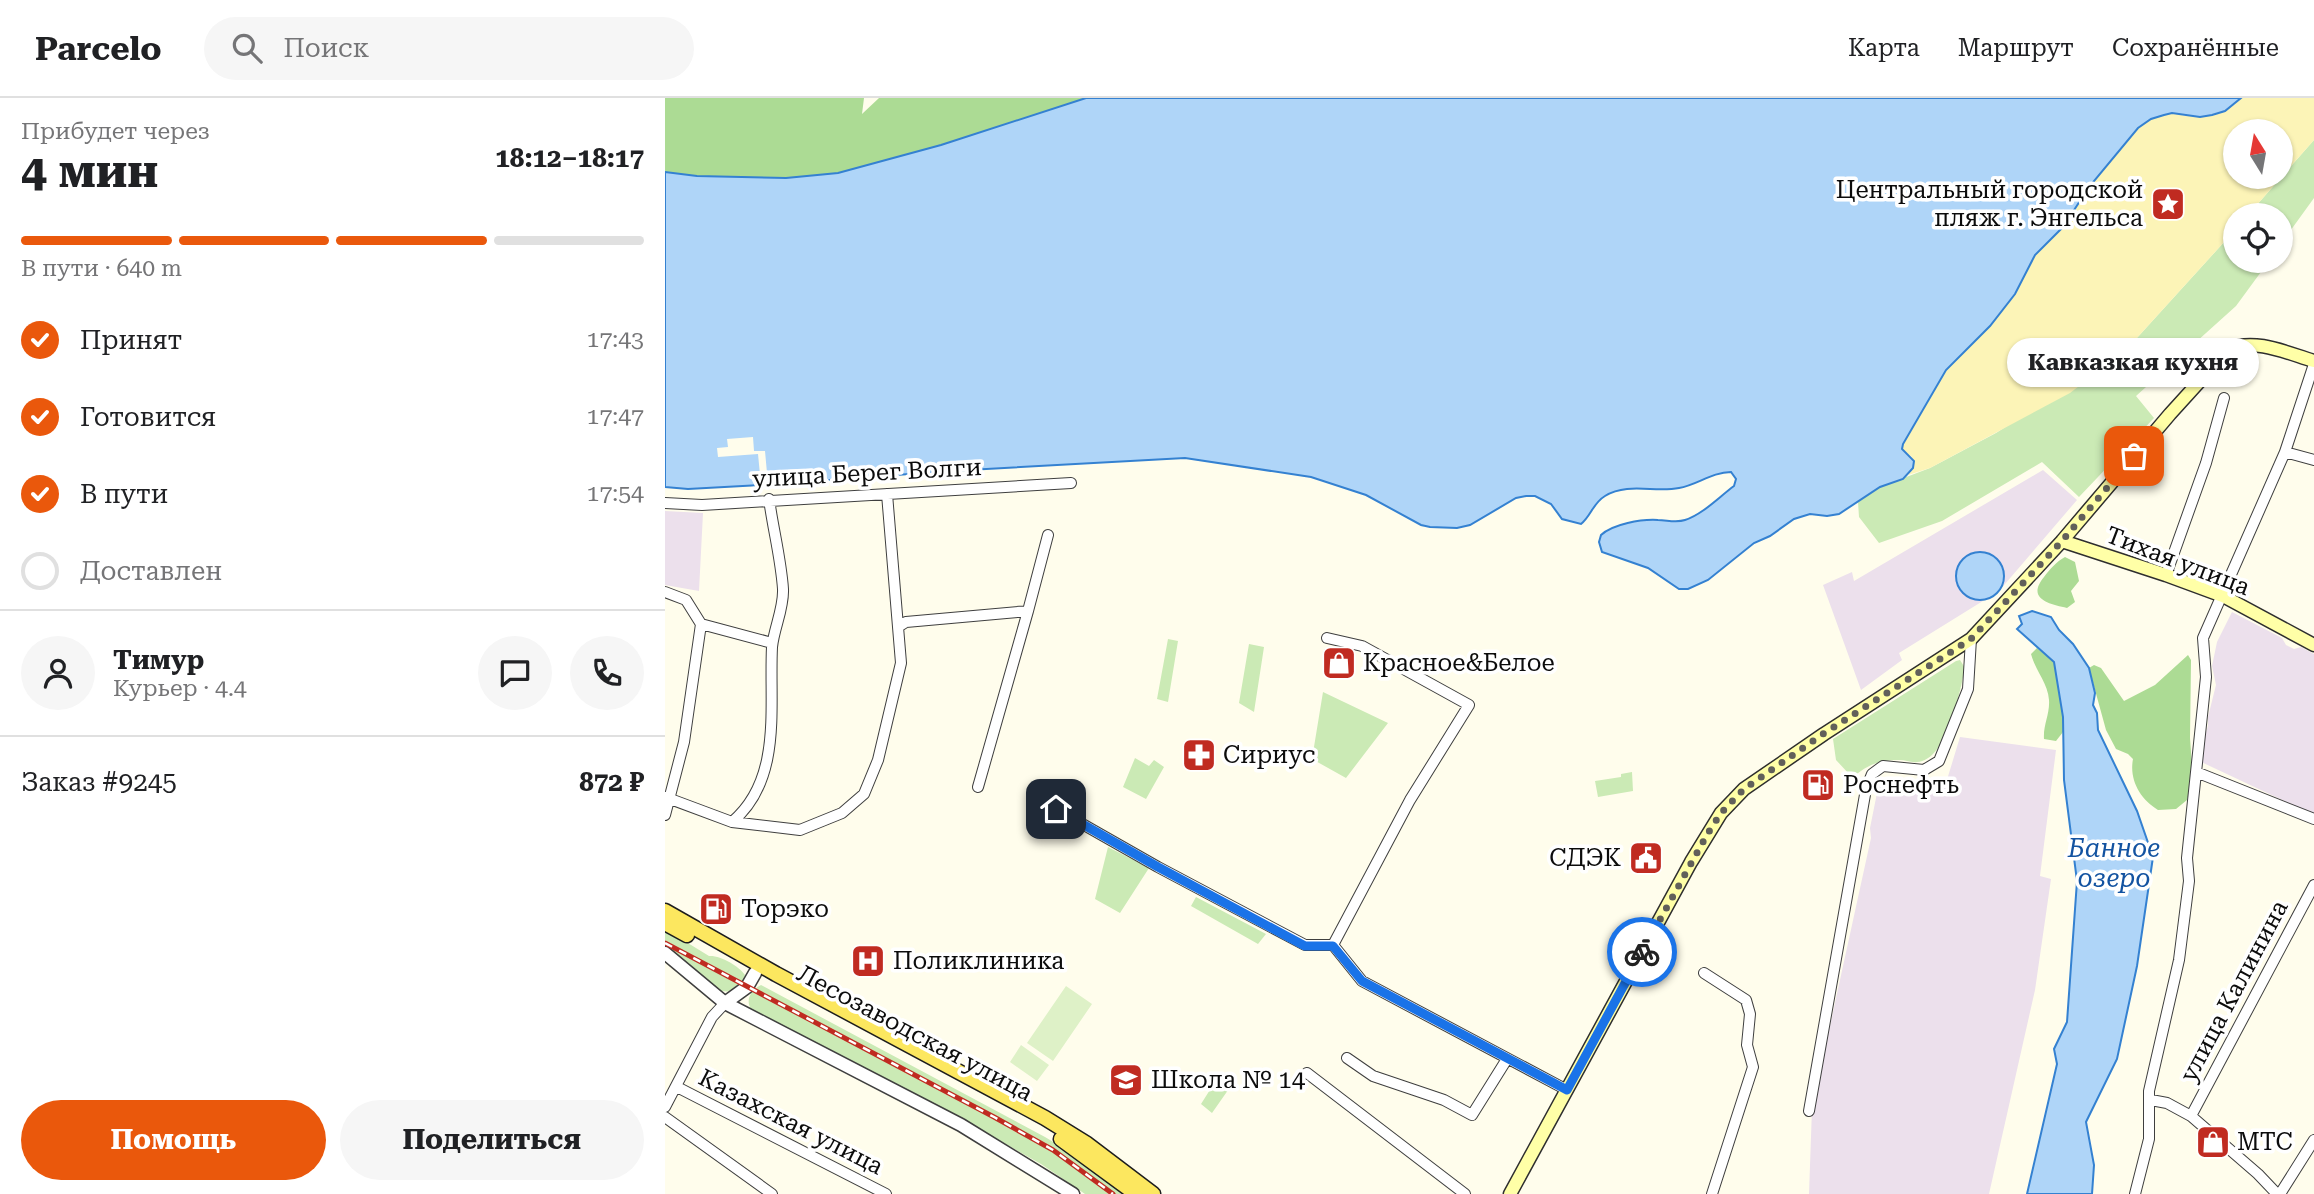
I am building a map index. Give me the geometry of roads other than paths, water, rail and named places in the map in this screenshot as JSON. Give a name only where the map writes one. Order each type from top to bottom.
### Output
[{"type":"main road","points":[[1510,1194],[1691,862],[1721,813],[1744,789],[1784,760],[1971,639],[2062,541],[2229,349],[2240,344],[2267,347],[2314,362]]},
{"type":"main road","name":"Тихая улица","points":[[2062,541],[2223,596],[2314,645]]},
{"type":"main road","name":"Лесозаводская улица","points":[[665,911],[776,974],[1045,1118],[1087,1144],[1153,1194]]},
{"type":"main road","name":"Лесозаводская улица","points":[[665,923],[1040,1126],[1136,1194]]},
{"type":"street","points":[[2135,1194],[2149,1139],[2149,1091],[2179,960],[2189,881],[2187,858],[2206,677],[2203,638],[2285,452],[2314,362]]},
{"type":"street","points":[[2166,575],[2206,463],[2224,398]]},
{"type":"street","points":[[2285,452],[2314,460]]},
{"type":"street","name":"улица Берег Волги","points":[[665,503],[702,505],[1071,483]]},
{"type":"street","points":[[668,798],[731,822],[800,830],[842,813],[864,794],[877,760],[901,663],[887,494]]},
{"type":"street","points":[[731,822],[742,813],[764,777],[769,755],[772,643],[783,592],[769,499]]},
{"type":"street","points":[[978,787],[1048,534]]},
{"type":"street","points":[[665,592],[686,600],[701,624],[684,742],[665,815]]},
{"type":"street","points":[[898,627],[906,622],[1028,611]]},
{"type":"street","points":[[701,624],[772,643]]},
{"type":"street","points":[[1327,638],[1362,646],[1468,705],[1410,800],[1333,946]]},
{"type":"street","points":[[1809,1111],[1866,789],[1872,774],[1883,766],[1924,770],[1939,761],[1968,689],[1971,639]]},
{"type":"street","points":[[2196,772],[2314,818]]},
{"type":"street","points":[[1056,809],[1305,946],[1333,946]]},
{"type":"street","name":"улица Калинина","points":[[2191,1116],[2314,885]]},
{"type":"street","points":[[1333,946],[1362,981],[1567,1090]]},
{"type":"street","points":[[665,953],[725,1003],[961,1125],[1073,1194]]},
{"type":"street","points":[[665,1107],[712,1017],[725,1003],[747,987],[755,973]]},
{"type":"street","points":[[1704,973],[1746,1000],[1750,1014],[1747,1045],[1753,1067],[1712,1194]]},
{"type":"street","points":[[1347,1058],[1373,1076],[1444,1100],[1472,1115],[1507,1059]]},
{"type":"street","points":[[1307,1073],[1465,1194]]},
{"type":"street","name":"Казахская улица","points":[[677,1087],[886,1194]]},
{"type":"street","points":[[2151,1100],[2168,1104],[2191,1116],[2279,1194],[2314,1140]]},
{"type":"street","points":[[665,1117],[772,1194]]},
{"type":"water","points":[[1086,98],[2241,98],[2225,111],[2212,115],[2200,117],[2172,113],[2151,119],[2138,128],[2089,187],[2063,227],[2035,255],[2015,294],[1990,326],[1946,370],[1903,444],[1902,449],[1914,461],[1913,468],[1903,479],[1880,487],[1839,514],[1810,514],[1794,519],[1770,536],[1754,543],[1708,580],[1688,589],[1679,589],[1648,568],[1602,552],[1599,542],[1601,535],[1620,525],[1636,521],[1678,521],[1692,517],[1734,486],[1736,479],[1731,472],[1717,474],[1679,488],[1614,492],[1601,499],[1581,524],[1562,519],[1551,504],[1535,496],[1526,496],[1516,498],[1470,525],[1457,528],[1421,525],[1366,495],[1311,477],[1185,458],[761,485],[688,489],[665,487],[665,172],[697,176],[786,178],[838,173],[941,145]]},
{"type":"water","points":[[1980,552],[1997,559],[2004,576],[1997,593],[1980,600],[1963,593],[1956,576],[1963,559]]},
{"type":"water","name":"Банное озеро","points":[[2032,611],[2051,617],[2089,668],[2095,693],[2093,705],[2097,713],[2098,730],[2137,811],[2153,857],[2137,966],[2117,1059],[2086,1122],[2094,1165],[2092,1194],[2027,1194],[2057,1064],[2054,1049],[2067,1022],[2077,881],[2064,780],[2063,717],[2054,662],[2017,629],[2022,624],[2019,616]]},
{"type":"railway","points":[[665,943],[1053,1150],[1113,1194]]},
{"type":"place","name":"Центральный городской пляж г. Энгельса","points":[[2168,204]]},
{"type":"place","name":"Кавказкая кухня","points":[[2134,456]]},
{"type":"place","name":"Красное&Белое","points":[[1339,663]]},
{"type":"place","name":"Сириус","points":[[1199,755]]},
{"type":"place","name":"Роснефть","points":[[1818,785]]},
{"type":"place","name":"СДЭК","points":[[1646,858]]},
{"type":"place","name":"Торэко","points":[[716,909]]},
{"type":"place","name":"Поликлиника","points":[[868,961]]},
{"type":"place","name":"Школа № 14","points":[[1126,1080]]},
{"type":"place","name":"МТС","points":[[2213,1142]]}]
